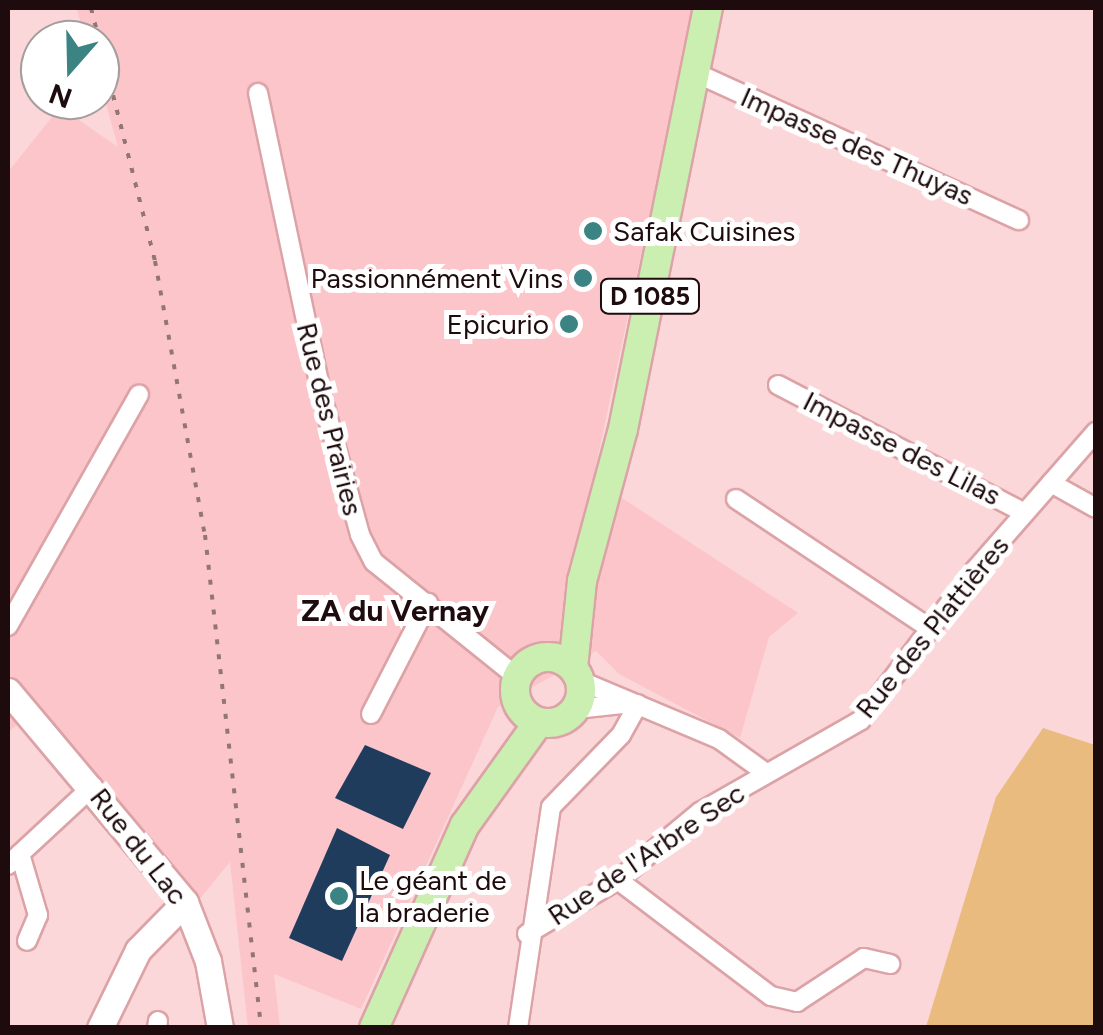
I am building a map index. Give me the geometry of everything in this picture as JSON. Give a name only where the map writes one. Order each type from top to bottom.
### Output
[{"type":"main road","name":"D 1085","points":[[569,679],[582,582],[623,430],[708,8]]},
{"type":"main road","points":[[374,1028],[465,825],[528,715],[517,677],[569,679],[566,719],[528,715]]},
{"type":"street","name":"Impasse des Thuyas","points":[[696,72],[1019,220]]},
{"type":"street","name":"Rue des Prairies","points":[[258,93],[354,520],[374,562],[517,677]]},
{"type":"street","name":"Impasse des Lilas","points":[[778,385],[1024,513]]},
{"type":"street","points":[[8,626],[138,394]]},
{"type":"street","name":"Rue des Plattières","points":[[766,773],[861,720],[928,627],[1096,432]]},
{"type":"street","points":[[1052,483],[1096,508]]},
{"type":"street","points":[[736,499],[928,627]]},
{"type":"street","points":[[370,714],[428,603]]},
{"type":"street","points":[[569,679],[719,739],[766,773]]},
{"type":"street","points":[[569,679],[638,704]]},
{"type":"street","name":"Rue du Lac","points":[[8,691],[92,786],[185,902],[208,961],[220,1028]]},
{"type":"street","points":[[518,1028],[527,934],[551,807],[561,788],[622,735],[638,704]]},
{"type":"street","name":"Rue de l'Arbre Sec","points":[[527,934],[618,880],[700,812],[766,773]]},
{"type":"street","points":[[27,942],[38,916],[14,860],[92,786]]},
{"type":"street","points":[[618,880],[771,996],[797,1002],[864,958],[890,964]]},
{"type":"street","points":[[100,1028],[138,950],[185,902]]},
{"type":"shaded area","points":[[76,8],[694,8],[593,479],[798,613],[769,637],[740,738],[619,674],[596,651],[498,707],[361,1009],[274,974],[280,1027],[248,1028],[230,862],[198,901],[39,708],[8,732],[8,172],[50,120],[79,120],[118,147],[111,120],[120,120],[120,20],[80,20]]},
{"type":"shaded area","points":[[1043,728],[1095,745],[1095,1027],[926,1027],[996,797]]},
{"type":"building","name":"Le géant de la braderie","points":[[365,745],[431,773],[403,829],[335,798]]},
{"type":"building","name":"Le géant de la braderie","points":[[337,828],[390,855],[342,961],[289,938]]},
{"type":"railway","points":[[91,8],[155,261],[205,535],[261,1028]]},
{"type":"place","name":"Safak Cuisines","points":[[593,231]]},
{"type":"place","name":"Passionnément Vins","points":[[583,278]]},
{"type":"place","name":"Epicurio","points":[[569,324]]},
{"type":"place","name":"Le géant de la braderie","points":[[339,896]]},
{"type":"district","name":"ZA du Vernay","points":[[395,611]]}]
